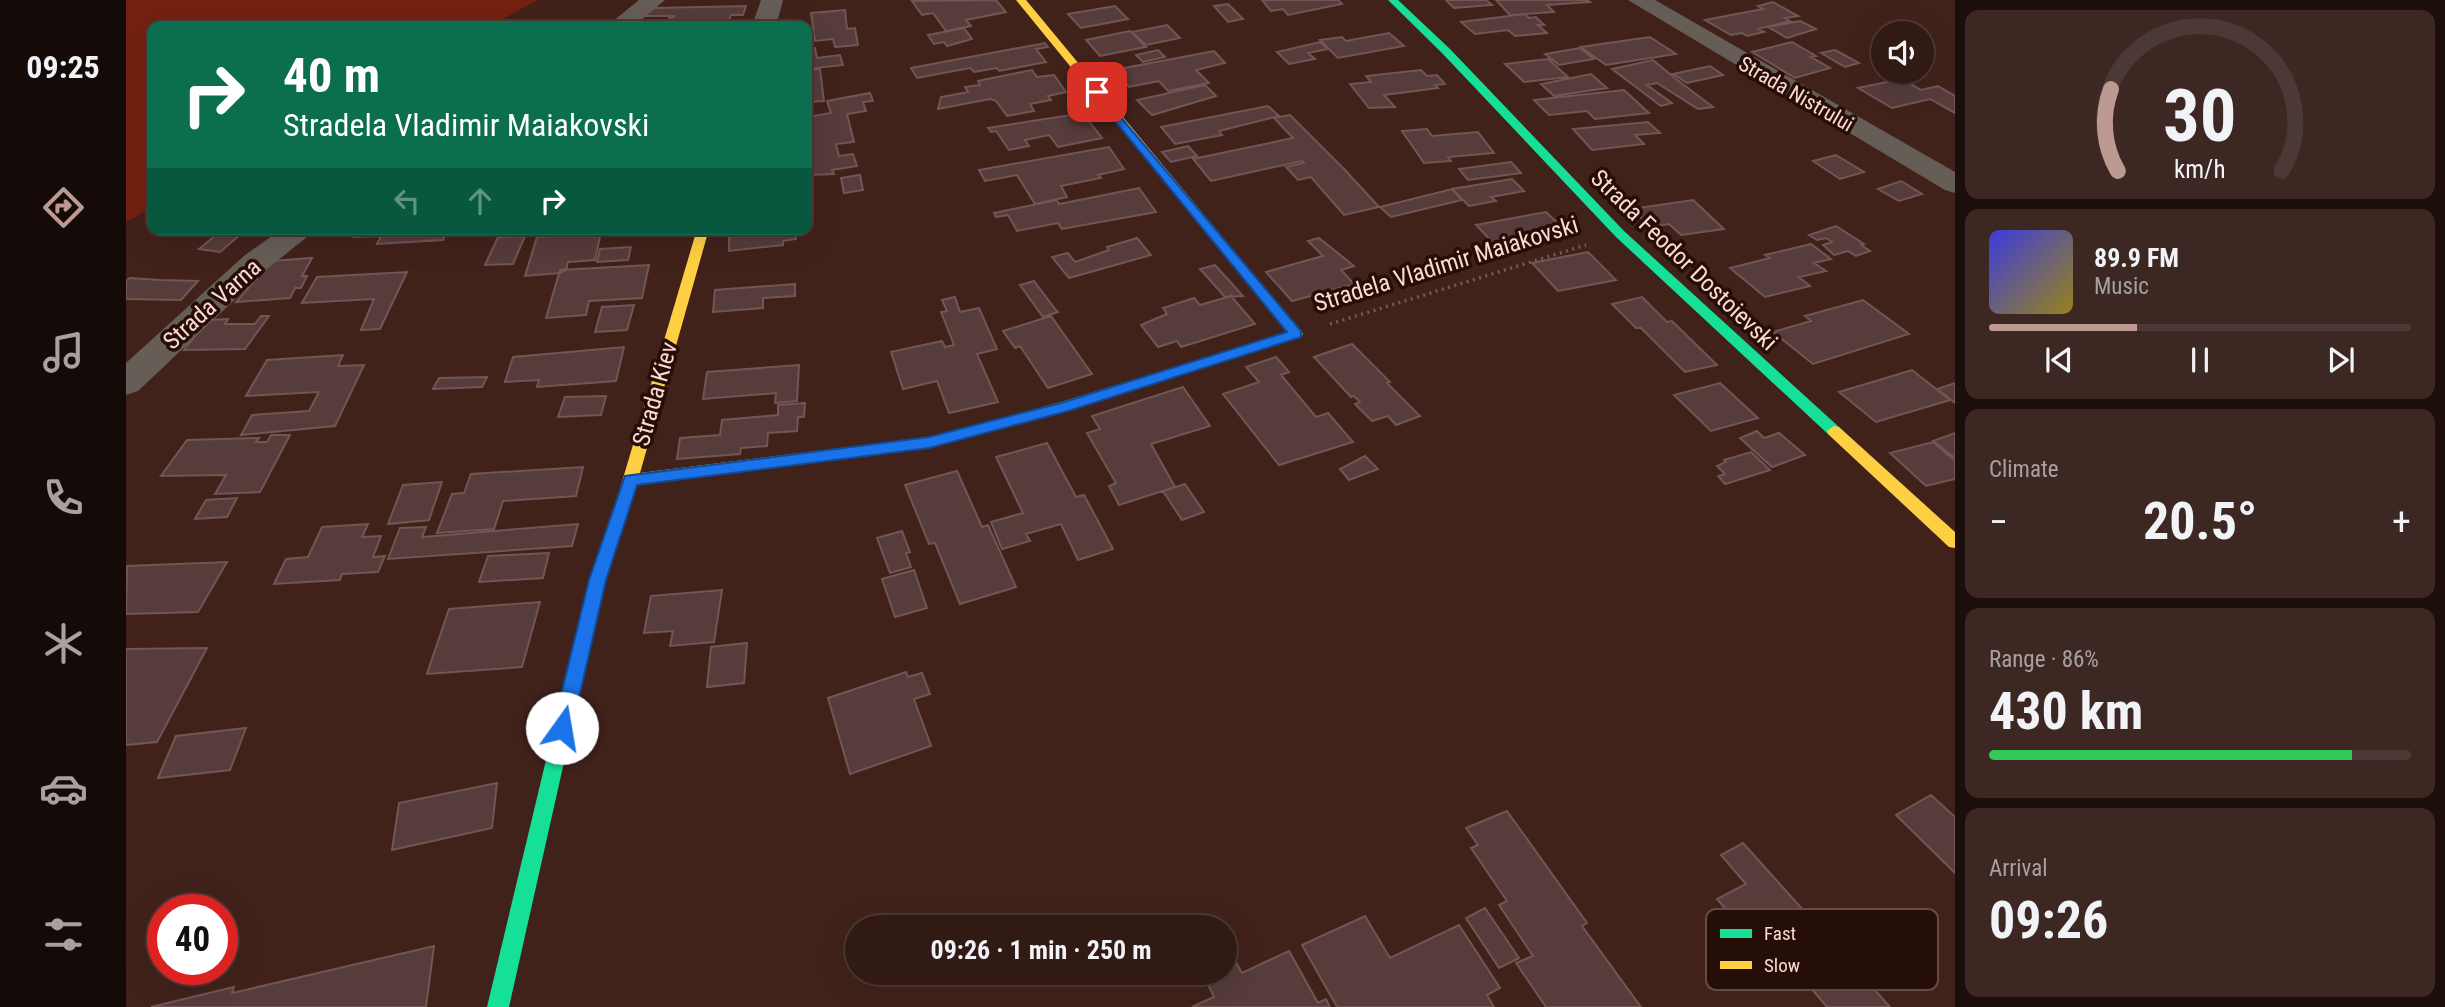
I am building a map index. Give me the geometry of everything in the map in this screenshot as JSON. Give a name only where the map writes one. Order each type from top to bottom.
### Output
[{"type":"street","points":[[626,21],[654,0]]},
{"type":"street","points":[[766,21],[772,0]]},
{"type":"street","points":[[1021,0],[1296,334]]},
{"type":"street","name":"Strada Feodor Dostoievski","points":[[1393,0],[1446,51],[1620,234],[1955,542]]},
{"type":"street","name":"Strada Nistrului","points":[[1639,0],[1955,184]]},
{"type":"street","name":"Strada Varna","points":[[126,383],[256,262],[294,235]]},
{"type":"street","name":"Strada Kiev","points":[[498,1007],[597,580],[631,480],[700,235]]},
{"type":"street","name":"Stradela Vladimir Maiakovski","points":[[631,480],[929,442],[1063,407],[1296,334]]},
{"type":"path","name":"Stradela Vladimir Maiakovski","points":[[1296,334],[1620,234]]},
{"type":"shaded area","points":[[126,0],[538,0],[498,21],[147,21],[147,211],[126,222]]},
{"type":"building","points":[[996,0],[1006,12],[966,20],[971,26],[946,31],[933,13],[922,15],[912,1]]},
{"type":"building","points":[[1262,0],[1338,0],[1342,4],[1288,15],[1283,9],[1271,11]]},
{"type":"building","points":[[1446,0],[1486,0],[1492,5],[1454,8]]},
{"type":"building","points":[[1496,0],[1590,2],[1547,5],[1554,12],[1510,15]]},
{"type":"building","points":[[1773,2],[1798,16],[1785,18],[1790,21],[1758,29],[1764,32],[1747,36],[1742,33],[1731,35],[1705,20],[1763,9],[1758,6]]},
{"type":"building","points":[[1228,4],[1243,19],[1228,22],[1214,6]]},
{"type":"building","points":[[746,6],[743,15],[731,15],[729,21],[668,21],[675,16],[626,16],[655,8]]},
{"type":"building","points":[[1115,6],[1128,19],[1081,28],[1068,14]]},
{"type":"building","points":[[845,10],[847,29],[855,28],[858,45],[835,47],[833,39],[815,41],[811,13]]},
{"type":"building","points":[[1525,14],[1529,18],[1536,17],[1544,25],[1538,25],[1547,33],[1515,36],[1508,30],[1475,34],[1461,22]]},
{"type":"building","points":[[1800,21],[1816,29],[1787,38],[1768,27]]},
{"type":"building","points":[[1167,25],[1180,38],[1146,45],[1132,32]]},
{"type":"building","points":[[964,28],[972,39],[947,46],[944,42],[934,44],[928,35]]},
{"type":"building","points":[[1130,31],[1146,47],[1100,56],[1086,40]]},
{"type":"building","points":[[1389,33],[1404,46],[1338,58],[1320,40],[1342,37],[1346,41]]},
{"type":"building","points":[[1650,37],[1676,54],[1606,65],[1581,47]]},
{"type":"building","points":[[1320,42],[1328,49],[1308,53],[1315,59],[1289,64],[1277,52]]},
{"type":"building","points":[[1792,42],[1830,68],[1795,78],[1752,52]]},
{"type":"building","points":[[1045,43],[1048,47],[1036,49],[1046,62],[999,71],[997,68],[974,72],[970,68],[917,78],[911,68]]},
{"type":"building","points":[[812,48],[815,48],[817,58],[840,55],[843,65],[812,68]]},
{"type":"building","points":[[1580,48],[1594,59],[1559,65],[1545,54]]},
{"type":"building","points":[[1158,50],[1165,57],[1143,62],[1136,55]]},
{"type":"building","points":[[1835,50],[1859,63],[1845,67],[1821,53]]},
{"type":"building","points":[[1214,51],[1225,63],[1196,70],[1209,83],[1168,91],[1159,81],[1129,87],[1114,70]]},
{"type":"building","points":[[1548,59],[1568,77],[1524,82],[1505,64]]},
{"type":"building","points":[[1653,60],[1713,107],[1698,109],[1657,83],[1647,85],[1672,103],[1661,106],[1612,69]]},
{"type":"building","points":[[1710,66],[1723,75],[1687,83],[1673,74]]},
{"type":"building","points":[[820,69],[824,101],[812,102],[812,70]]},
{"type":"building","points":[[1032,70],[1037,77],[1054,75],[1066,92],[1048,96],[1051,100],[1030,104],[1034,111],[1007,116],[996,101],[990,99],[938,109],[941,97],[968,92],[965,87],[980,85],[978,81]]},
{"type":"building","points":[[1421,70],[1427,76],[1437,75],[1445,84],[1435,85],[1438,88],[1384,95],[1395,107],[1369,108],[1350,84],[1371,82],[1366,76]]},
{"type":"building","points":[[1591,74],[1607,88],[1554,96],[1541,84]]},
{"type":"building","points":[[1877,84],[1910,84],[1921,90],[1938,86],[1955,96],[1955,113],[1930,99],[1892,108],[1858,88]]},
{"type":"building","points":[[1205,85],[1216,96],[1152,115],[1137,100]]},
{"type":"building","points":[[1624,90],[1649,113],[1595,119],[1587,111],[1549,115],[1534,100]]},
{"type":"building","points":[[870,93],[873,101],[863,102],[866,111],[847,114],[854,142],[836,144],[839,156],[853,154],[857,166],[832,170],[834,174],[812,175],[812,116],[831,113],[827,101]]},
{"type":"building","points":[[1268,106],[1279,116],[1219,131],[1222,135],[1175,144],[1161,127]]},
{"type":"building","points":[[1083,113],[1102,138],[1058,147],[1049,135],[1025,140],[1029,146],[1009,150],[996,131],[991,132],[988,128]]},
{"type":"building","points":[[1290,115],[1379,207],[1344,215],[1311,177],[1298,180],[1286,167],[1304,163],[1302,161],[1211,181],[1193,159],[1293,138],[1274,118]]},
{"type":"building","points":[[1648,122],[1660,133],[1635,135],[1644,144],[1592,150],[1573,129]]},
{"type":"building","points":[[1427,129],[1432,136],[1478,132],[1494,153],[1448,157],[1451,161],[1424,163],[1402,131]]},
{"type":"building","points":[[1188,146],[1197,156],[1171,162],[1162,152]]},
{"type":"building","points":[[1109,147],[1124,169],[1098,175],[1101,178],[1061,186],[1067,197],[1035,204],[1017,175],[985,181],[979,170]]},
{"type":"building","points":[[1836,155],[1864,172],[1840,179],[1813,161]]},
{"type":"building","points":[[1511,162],[1521,173],[1468,180],[1459,169]]},
{"type":"building","points":[[860,175],[863,190],[844,193],[841,178]]},
{"type":"building","points":[[1512,179],[1524,191],[1491,197],[1496,201],[1469,206],[1452,189]]},
{"type":"building","points":[[1901,181],[1922,194],[1899,201],[1878,189]]},
{"type":"building","points":[[1139,188],[1156,212],[1062,229],[1058,223],[1017,231],[1008,215],[996,217],[994,213],[1057,200],[1059,204]]},
{"type":"building","points":[[1452,189],[1462,200],[1391,217],[1380,207]]},
{"type":"building","points":[[1693,200],[1724,229],[1681,235],[1669,224],[1650,227],[1632,209]]},
{"type":"building","points":[[1546,212],[1569,234],[1498,248],[1476,225]]},
{"type":"building","points":[[1836,226],[1870,251],[1856,256],[1848,251],[1834,255],[1823,245],[1832,242],[1826,238],[1817,240],[1809,235]]},
{"type":"building","points":[[216,235],[240,235],[220,252],[199,249]]},
{"type":"building","points":[[356,235],[445,235],[443,240],[377,244],[381,236],[354,237]]},
{"type":"building","points":[[600,235],[595,260],[568,262],[566,270],[560,273],[525,276],[537,237]]},
{"type":"building","points":[[729,235],[796,235],[796,239],[783,241],[783,245],[729,251]]},
{"type":"building","points":[[525,236],[513,264],[485,265],[498,237]]},
{"type":"building","points":[[1137,238],[1151,255],[1069,278],[1052,257],[1068,253],[1075,262],[1109,250],[1107,247]]},
{"type":"building","points":[[1319,238],[1354,266],[1341,270],[1354,284],[1292,301],[1266,272],[1323,256],[1308,241]]},
{"type":"building","points":[[1811,244],[1831,259],[1814,263],[1826,271],[1799,277],[1810,286],[1765,297],[1730,268],[1770,258],[1765,255]]},
{"type":"building","points":[[631,247],[628,260],[597,262],[600,249]]},
{"type":"building","points":[[1588,252],[1616,280],[1558,291],[1532,263]]},
{"type":"building","points":[[312,258],[302,276],[307,276],[301,288],[295,288],[290,298],[236,302],[272,261]]},
{"type":"building","points":[[649,265],[642,298],[589,301],[586,315],[546,318],[560,270]]},
{"type":"building","points":[[1215,265],[1243,296],[1225,297],[1200,269]]},
{"type":"building","points":[[407,272],[380,329],[361,330],[374,299],[302,303],[317,277]]},
{"type":"building","points":[[130,278],[198,281],[181,300],[126,299],[126,281]]},
{"type":"building","points":[[1034,281],[1058,312],[1043,317],[1020,285]]},
{"type":"building","points":[[795,284],[795,296],[763,298],[763,308],[713,312],[715,290]]},
{"type":"building","points":[[1231,296],[1255,324],[1181,347],[1177,341],[1158,347],[1141,325],[1167,314],[1163,308],[1194,298],[1200,305]]},
{"type":"building","points":[[955,297],[960,312],[979,308],[997,349],[977,354],[998,402],[949,413],[937,381],[903,389],[891,352],[942,341],[945,347],[954,345],[941,312],[947,311],[942,300]]},
{"type":"building","points":[[1642,297],[1667,322],[1672,321],[1717,365],[1685,372],[1641,328],[1636,328],[1612,304]]},
{"type":"building","points":[[1863,300],[1909,334],[1813,364],[1773,332],[1811,321],[1805,316]]},
{"type":"building","points":[[634,305],[627,330],[595,332],[602,307]]},
{"type":"building","points":[[261,316],[269,316],[245,349],[184,350],[208,320],[228,319],[225,324],[255,324]]},
{"type":"building","points":[[1051,316],[1092,374],[1048,388],[1020,346],[1015,348],[1003,331]]},
{"type":"building","points":[[1352,344],[1420,416],[1396,425],[1388,416],[1372,421],[1355,404],[1360,402],[1354,396],[1351,397],[1314,357]]},
{"type":"building","points":[[624,347],[616,381],[537,387],[539,380],[505,382],[513,357]]},
{"type":"building","points":[[343,355],[338,366],[364,365],[335,426],[241,435],[252,415],[309,411],[319,392],[246,396],[267,360]]},
{"type":"building","points":[[1276,357],[1289,372],[1281,375],[1316,417],[1328,413],[1353,442],[1279,465],[1223,394],[1259,382],[1246,367]]},
{"type":"building","points":[[799,365],[797,401],[775,403],[776,393],[703,399],[707,372]]},
{"type":"building","points":[[1912,370],[1950,400],[1876,422],[1839,392]]},
{"type":"building","points":[[487,377],[482,387],[433,389],[439,378]]},
{"type":"building","points":[[1720,383],[1758,418],[1711,431],[1674,395]]},
{"type":"building","points":[[1955,383],[1955,403],[1937,389]]},
{"type":"building","points":[[1183,387],[1210,426],[1151,444],[1175,487],[1119,505],[1109,486],[1116,483],[1087,433],[1100,429],[1092,416]]},
{"type":"building","points":[[606,396],[601,415],[558,417],[565,397]]},
{"type":"building","points":[[805,403],[804,417],[798,417],[797,431],[768,433],[767,446],[741,448],[740,454],[677,459],[680,438],[720,435],[722,420],[778,415],[778,405]]},
{"type":"building","points":[[1757,431],[1764,438],[1779,433],[1805,455],[1772,467],[1740,438]]},
{"type":"building","points":[[1955,433],[1955,458],[1933,441]]},
{"type":"building","points":[[271,435],[290,435],[260,492],[215,494],[226,475],[161,476],[187,440],[259,438],[256,442],[267,442]]},
{"type":"building","points":[[1933,442],[1955,461],[1955,479],[1926,486],[1890,453]]},
{"type":"building","points":[[1047,443],[1076,497],[1084,495],[1113,549],[1078,560],[1061,524],[1026,534],[1030,541],[1002,549],[991,522],[1023,513],[996,457]]},
{"type":"building","points":[[1751,452],[1770,470],[1725,484],[1718,476],[1725,474],[1717,466],[1726,462],[1724,460]]},
{"type":"building","points":[[1365,456],[1378,469],[1349,480],[1340,469]]},
{"type":"building","points":[[583,467],[576,496],[503,501],[494,529],[437,533],[452,494],[464,493],[471,474]]},
{"type":"building","points":[[957,471],[982,527],[988,525],[1016,587],[960,604],[935,543],[929,544],[905,485]]},
{"type":"building","points":[[442,482],[429,520],[388,524],[403,485]]},
{"type":"building","points":[[1185,484],[1204,512],[1182,520],[1163,491]]},
{"type":"building","points":[[237,498],[227,517],[195,519],[206,500]]},
{"type":"building","points":[[368,524],[362,537],[381,536],[373,557],[385,556],[378,572],[342,574],[340,580],[274,584],[286,559],[308,557],[322,527]]},
{"type":"building","points":[[578,524],[572,546],[388,559],[400,528],[426,527],[422,537]]},
{"type":"building","points":[[902,531],[910,552],[906,553],[911,567],[890,573],[877,538]]},
{"type":"building","points":[[549,553],[543,578],[479,582],[488,556]]},
{"type":"building","points":[[227,562],[198,612],[126,614],[127,566]]},
{"type":"building","points":[[914,570],[927,608],[895,617],[882,579]]},
{"type":"building","points":[[722,590],[714,642],[670,646],[673,631],[644,633],[651,596]]},
{"type":"building","points":[[540,602],[522,667],[427,674],[449,609]]},
{"type":"building","points":[[747,643],[744,683],[707,687],[711,647]]},
{"type":"building","points":[[207,648],[157,742],[126,745],[126,649]]},
{"type":"building","points":[[906,672],[908,677],[922,673],[930,694],[914,699],[931,746],[850,774],[828,698]]},
{"type":"building","points":[[246,728],[230,770],[158,778],[176,736]]},
{"type":"building","points":[[497,783],[492,828],[392,850],[399,803]]},
{"type":"building","points":[[1931,795],[1955,817],[1955,873],[1896,815]]},
{"type":"building","points":[[1507,811],[1587,923],[1582,926],[1641,1007],[1546,1007],[1516,963],[1533,956],[1499,905],[1507,901],[1471,848],[1478,845],[1466,828]]},
{"type":"building","points":[[1743,843],[1802,909],[1726,909],[1717,899],[1746,884],[1721,855]]},
{"type":"building","points":[[1485,908],[1519,958],[1499,968],[1466,918]]},
{"type":"building","points":[[1365,916],[1390,958],[1459,925],[1500,988],[1487,995],[1494,1007],[1337,1007],[1302,945]]},
{"type":"building","points":[[434,946],[426,1007],[151,1007],[234,987],[232,993]]},
{"type":"building","points":[[1289,951],[1318,1003],[1326,999],[1330,1007],[1192,1007],[1214,997],[1208,985],[1237,985],[1237,964],[1242,973]]},
{"type":"building","points":[[1813,990],[1875,990],[1890,1007],[1827,1007]]},
{"type":"traffic: fast","points":[[1393,0],[1446,51],[1620,234],[1834,431]]},
{"type":"traffic: fast","points":[[996,425],[1063,407],[1296,334],[1225,248]]},
{"type":"traffic: fast","points":[[498,1007],[597,580],[627,492]]},
{"type":"traffic: slow","points":[[1021,0],[1225,248]]},
{"type":"traffic: slow","points":[[627,492],[701,235]]},
{"type":"traffic: slow","points":[[631,480],[929,442],[996,425]]},
{"type":"traffic: slow","points":[[1834,431],[1955,542]]},
{"type":"route","points":[[562,728],[597,580],[631,480],[929,442],[1063,407],[1296,334],[1097,92]]}]
